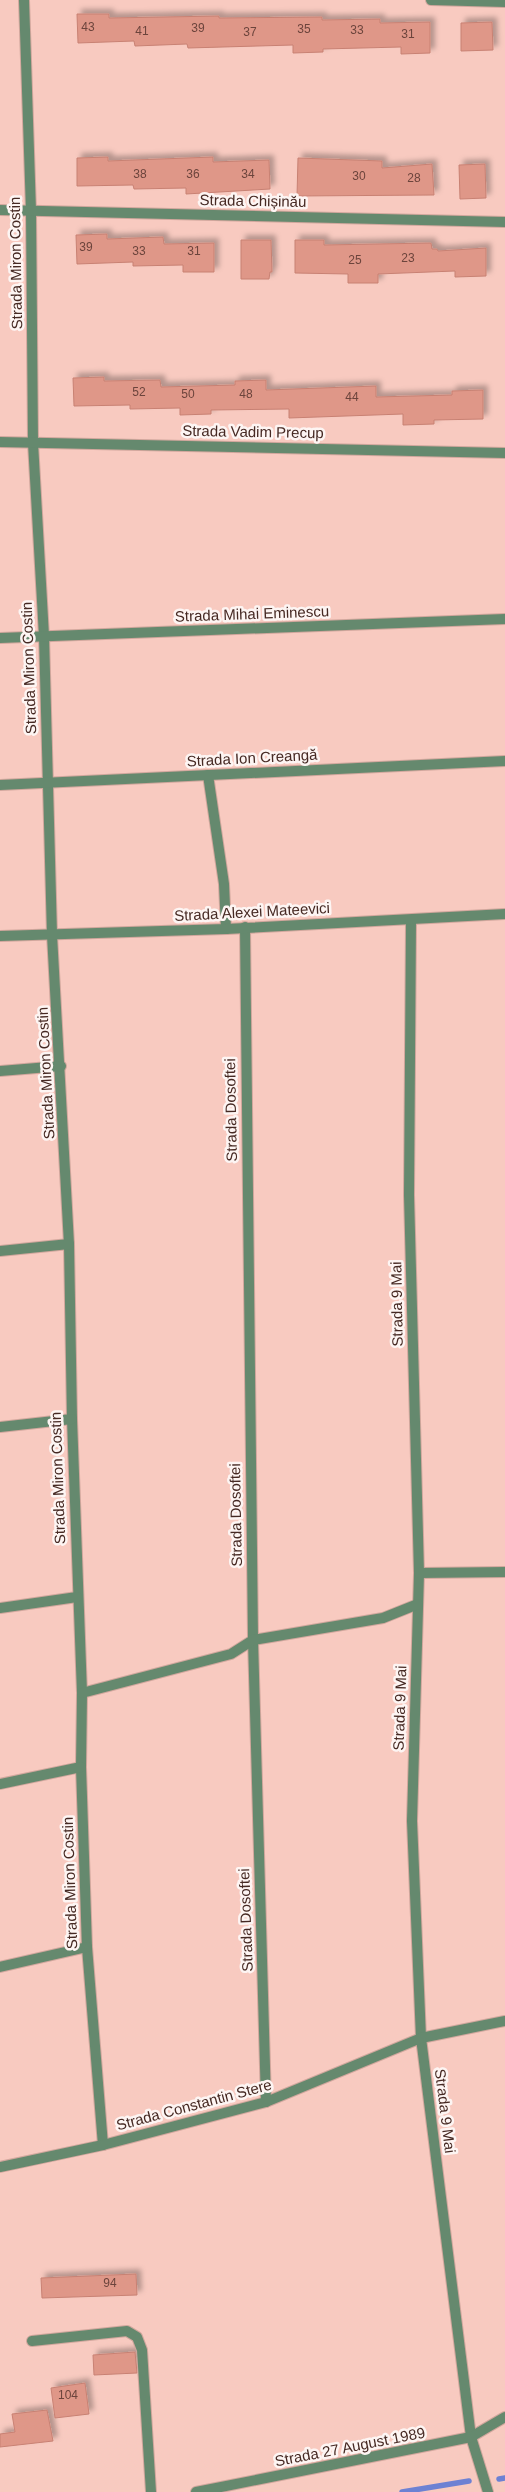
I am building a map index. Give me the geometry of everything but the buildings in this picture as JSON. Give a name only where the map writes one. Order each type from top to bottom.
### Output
[{"type":"street","name":"Strada Miron Costin","points":[[24,0],[31,211],[33,443],[44,636],[52,935],[61,1066],[69,1244],[77,1597],[82,1693],[81,1767],[87,1947],[103,2145]]},
{"type":"street","points":[[431,0],[505,2]]},
{"type":"street","name":"Strada Chișinău","points":[[0,210],[505,222]]},
{"type":"street","name":"Strada Vadim Precup","points":[[0,442],[505,452]]},
{"type":"street","name":"Strada Mihai Eminescu","points":[[0,638],[505,619]]},
{"type":"street","name":"Strada Ion Creangă","points":[[0,785],[505,761]]},
{"type":"street","points":[[208,774],[224,884],[226,929]]},
{"type":"street","name":"Strada Alexei Mateevici","points":[[0,936],[226,929],[505,914]]},
{"type":"street","name":"Strada 9 Mai","points":[[411,920],[409,1195],[419,1573],[412,1821],[421,2038],[471,2437],[488,2492]]},
{"type":"street","name":"Strada Dosoftei","points":[[245,927],[253,1640],[266,2102]]},
{"type":"street","points":[[0,1070],[61,1066]]},
{"type":"street","points":[[0,1251],[69,1244]]},
{"type":"street","points":[[0,1427],[72,1419]]},
{"type":"street","points":[[419,1573],[505,1572]]},
{"type":"street","points":[[0,1608],[77,1597]]},
{"type":"street","points":[[82,1693],[231,1654],[253,1640],[383,1618],[418,1604]]},
{"type":"street","points":[[0,1784],[81,1767]]},
{"type":"street","points":[[0,1967],[87,1947]]},
{"type":"street","name":"Strada Constantin Stere","points":[[0,2167],[103,2145],[266,2102],[421,2038],[505,2021]]},
{"type":"street","points":[[32,2341],[126,2330],[137,2337],[142,2350],[151,2492]]},
{"type":"street","name":"Strada 27 August 1989","points":[[196,2492],[471,2437],[505,2417]]},
{"type":"waterway","points":[[499,2479],[505,2478]]},
{"type":"waterway","points":[[402,2492],[469,2481]]}]
